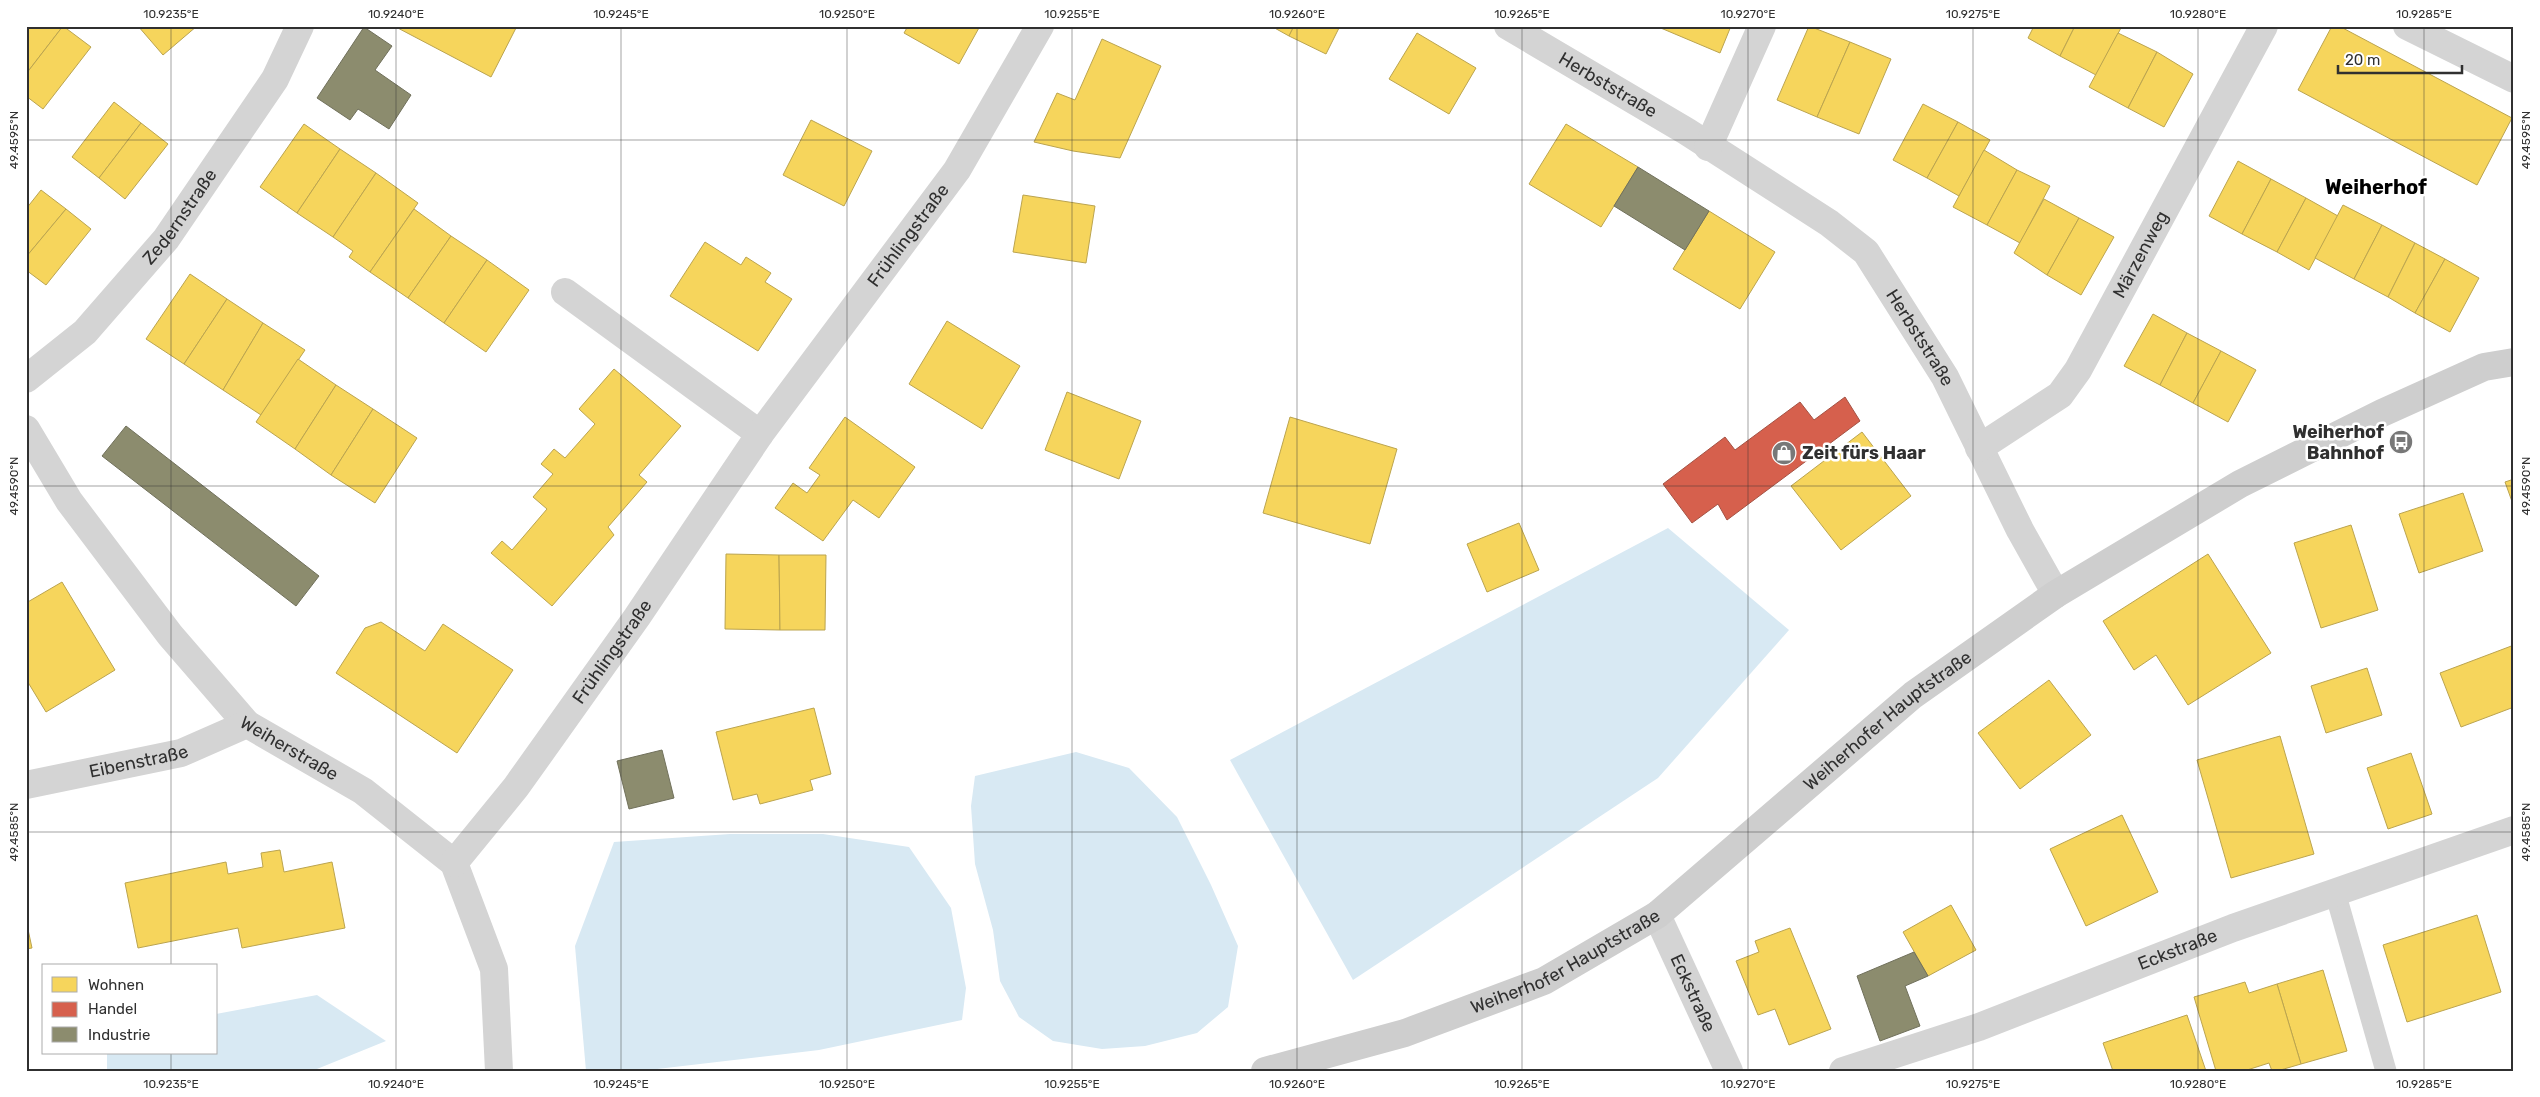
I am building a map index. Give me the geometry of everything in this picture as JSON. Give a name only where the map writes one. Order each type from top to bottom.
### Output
[{"type":"street","name":"Zedernstraße","points":[[26,379],[85,332],[166,239],[275,80],[300,26]]},
{"type":"street","name":"Frühlingstraße","points":[[454,863],[516,787],[638,617],[760,434],[957,170],[1040,26]]},
{"type":"street","name":"Herbststraße","points":[[1508,26],[1708,146],[1829,222],[1866,252],[1945,377],[2020,530],[2056,594]]},
{"type":"street","points":[[1708,146],[1762,26]]},
{"type":"street","name":"Märzenweg","points":[[1979,448],[2060,395],[2078,370],[2264,26]]},
{"type":"street","points":[[2407,26],[2514,79]]},
{"type":"street","points":[[565,292],[760,434]]},
{"type":"street","name":"Weiherhofer Hauptstraße","points":[[1272,1070],[1405,1033],[1544,981],[1657,915],[1913,695],[2056,594],[2249,479],[2382,413],[2484,367],[2514,362]]},
{"type":"street","name":"Weiherstraße","points":[[26,430],[69,501],[170,634],[247,724],[363,791],[454,863]]},
{"type":"street","name":"Eibenstraße","points":[[26,786],[181,753],[247,724]]},
{"type":"street","name":"Eckstraße","points":[[1843,1071],[1979,1027],[2233,928],[2514,830]]},
{"type":"street","points":[[454,863],[494,969],[499,1071]]},
{"type":"street","name":"Eckstraße","points":[[1657,915],[1728,1071]]},
{"type":"lane","points":[[2335,892],[2386,1071]]},
{"type":"shaded area","points":[[1668,528],[1789,630],[1658,778],[1353,980],[1230,760]]},
{"type":"shaded area","points":[[1076,752],[1129,768],[1177,817],[1211,885],[1238,946],[1228,1007],[1197,1033],[1145,1046],[1102,1049],[1053,1041],[1019,1017],[1000,981],[993,930],[975,864],[971,806],[975,776]]},
{"type":"shaded area","points":[[730,834],[823,834],[909,847],[951,908],[966,988],[962,1020],[819,1050],[640,1071],[586,1071],[575,946],[614,842]]},
{"type":"shaded area","points":[[317,995],[386,1041],[312,1071],[107,1071],[107,1054],[218,1054],[218,1014]]},
{"type":"building: Wohnen","points":[[26,26],[63,26],[26,74]]},
{"type":"building: Wohnen","points":[[63,26],[91,47],[43,109],[26,96],[26,74]]},
{"type":"building: Wohnen","points":[[138,26],[197,26],[163,55]]},
{"type":"building: Wohnen","points":[[394,26],[517,26],[491,77]]},
{"type":"building: Wohnen","points":[[908,26],[980,26],[959,64],[904,33]]},
{"type":"building: Wohnen","points":[[1271,26],[1294,26],[1289,36]]},
{"type":"building: Wohnen","points":[[1294,26],[1340,26],[1326,54],[1289,36]]},
{"type":"building: Wohnen","points":[[1656,26],[1731,26],[1720,53]]},
{"type":"building: Wohnen","points":[[1809,26],[1850,42],[1817,117],[1777,100]]},
{"type":"building: Wohnen","points":[[2034,26],[2075,26],[2060,56],[2028,38]]},
{"type":"building: Wohnen","points":[[2075,26],[2122,26],[2096,75],[2060,56]]},
{"type":"building: Wohnen","points":[[2332,26],[2339,26],[2512,118],[2477,185],[2298,90]]},
{"type":"building: Wohnen","points":[[1417,33],[1476,68],[1449,114],[1389,79]]},
{"type":"building: Wohnen","points":[[2118,33],[2157,52],[2128,108],[2089,87]]},
{"type":"building: Wohnen","points":[[1102,39],[1161,66],[1120,158],[1073,151],[1034,142],[1057,93],[1075,100]]},
{"type":"building: Wohnen","points":[[1850,42],[1891,59],[1859,134],[1817,117]]},
{"type":"building: Wohnen","points":[[2157,52],[2193,74],[2164,127],[2128,108]]},
{"type":"building: Wohnen","points":[[114,102],[141,123],[99,178],[72,157]]},
{"type":"building: Wohnen","points":[[1923,104],[1958,122],[1927,178],[1893,160]]},
{"type":"building: Wohnen","points":[[811,120],[872,151],[844,206],[783,175]]},
{"type":"building: Wohnen","points":[[1958,122],[1990,140],[1959,196],[1927,178]]},
{"type":"building: Wohnen","points":[[141,123],[168,144],[125,199],[99,178]]},
{"type":"building: Wohnen","points":[[304,124],[340,149],[297,213],[260,187]]},
{"type":"building: Wohnen","points":[[1566,124],[1638,167],[1601,227],[1529,184]]},
{"type":"building: Wohnen","points":[[340,149],[376,173],[333,237],[297,213]]},
{"type":"building: Wohnen","points":[[1984,150],[2017,170],[1987,225],[1953,207]]},
{"type":"building: Wohnen","points":[[2238,161],[2271,179],[2242,234],[2209,216]]},
{"type":"building: Wohnen","points":[[2017,170],[2050,186],[2020,243],[1987,225]]},
{"type":"building: Wohnen","points":[[376,173],[418,203],[370,272],[349,257],[353,251],[333,237]]},
{"type":"building: Wohnen","points":[[2271,179],[2306,198],[2277,252],[2242,234]]},
{"type":"building: Wohnen","points":[[41,190],[66,209],[26,257],[26,209]]},
{"type":"building: Wohnen","points":[[1023,195],[1095,206],[1086,263],[1013,252]]},
{"type":"building: Wohnen","points":[[2306,198],[2338,216],[2309,270],[2277,252]]},
{"type":"building: Wohnen","points":[[2044,199],[2079,218],[2047,275],[2014,253]]},
{"type":"building: Wohnen","points":[[2343,205],[2382,225],[2354,279],[2315,258]]},
{"type":"building: Wohnen","points":[[66,209],[91,229],[46,285],[26,270],[26,257]]},
{"type":"building: Wohnen","points":[[414,209],[451,236],[408,298],[370,272]]},
{"type":"building: Wohnen","points":[[1709,211],[1775,252],[1740,309],[1673,269]]},
{"type":"building: Wohnen","points":[[2079,218],[2114,237],[2081,295],[2047,275]]},
{"type":"building: Wohnen","points":[[2382,225],[2415,243],[2388,297],[2354,279]]},
{"type":"building: Wohnen","points":[[451,236],[487,260],[444,323],[408,298]]},
{"type":"building: Wohnen","points":[[705,242],[741,265],[746,257],[771,273],[765,282],[792,299],[758,351],[670,296]]},
{"type":"building: Wohnen","points":[[2415,243],[2445,259],[2415,313],[2388,297]]},
{"type":"building: Wohnen","points":[[2445,259],[2479,278],[2450,332],[2415,313]]},
{"type":"building: Wohnen","points":[[487,260],[529,290],[486,352],[444,323]]},
{"type":"building: Wohnen","points":[[190,274],[227,299],[184,364],[146,339]]},
{"type":"building: Wohnen","points":[[227,299],[263,323],[223,390],[184,364]]},
{"type":"building: Wohnen","points":[[2153,314],[2187,333],[2160,385],[2124,366]]},
{"type":"building: Wohnen","points":[[947,321],[1020,366],[982,429],[909,384]]},
{"type":"building: Wohnen","points":[[263,323],[305,350],[261,415],[223,390]]},
{"type":"building: Wohnen","points":[[2187,333],[2221,351],[2193,403],[2160,385]]},
{"type":"building: Wohnen","points":[[2221,351],[2256,370],[2228,422],[2193,403]]},
{"type":"building: Wohnen","points":[[298,359],[336,385],[295,449],[256,422]]},
{"type":"building: Wohnen","points":[[614,369],[681,426],[639,475],[647,482],[608,527],[614,535],[552,606],[491,553],[502,541],[512,550],[547,509],[533,497],[553,474],[541,464],[554,449],[565,458],[595,424],[579,409]]},
{"type":"building: Wohnen","points":[[336,385],[373,409],[331,475],[295,449]]},
{"type":"building: Wohnen","points":[[1067,392],[1141,421],[1119,479],[1045,450]]},
{"type":"building: Wohnen","points":[[373,409],[417,438],[375,503],[331,475]]},
{"type":"building: Wohnen","points":[[845,417],[915,467],[879,518],[853,500],[823,541],[775,508],[793,483],[807,493],[820,475],[809,468]]},
{"type":"building: Wohnen","points":[[1290,417],[1397,449],[1370,544],[1263,513]]},
{"type":"building: Wohnen","points":[[1862,432],[1911,496],[1841,550],[1791,486]]},
{"type":"building: Wohnen","points":[[2514,479],[2514,507],[2505,482]]},
{"type":"building: Wohnen","points":[[2463,493],[2483,551],[2419,573],[2399,514]]},
{"type":"building: Wohnen","points":[[1519,523],[1539,570],[1487,592],[1467,544]]},
{"type":"building: Wohnen","points":[[2351,525],[2378,610],[2321,628],[2294,543]]},
{"type":"building: Wohnen","points":[[726,554],[779,555],[780,630],[725,629]]},
{"type":"building: Wohnen","points":[[2208,554],[2271,653],[2188,705],[2156,655],[2134,670],[2103,621]]},
{"type":"building: Wohnen","points":[[779,555],[826,555],[825,630],[780,630]]},
{"type":"building: Wohnen","points":[[62,582],[115,670],[46,712],[26,679],[26,603]]},
{"type":"building: Wohnen","points":[[381,622],[425,651],[443,624],[513,670],[457,753],[336,673],[365,628]]},
{"type":"building: Wohnen","points":[[2514,645],[2514,707],[2461,727],[2440,673]]},
{"type":"building: Wohnen","points":[[2367,668],[2382,715],[2326,733],[2311,686]]},
{"type":"building: Wohnen","points":[[2049,680],[2091,735],[2020,789],[1978,733]]},
{"type":"building: Wohnen","points":[[814,708],[831,774],[810,780],[813,790],[760,804],[757,794],[733,800],[716,732]]},
{"type":"building: Wohnen","points":[[2280,736],[2314,854],[2231,878],[2197,760]]},
{"type":"building: Wohnen","points":[[2411,753],[2432,814],[2388,829],[2367,768]]},
{"type":"building: Wohnen","points":[[2122,815],[2158,892],[2086,926],[2050,849]]},
{"type":"building: Wohnen","points":[[280,850],[284,872],[332,862],[345,928],[242,948],[238,928],[138,948],[125,883],[226,862],[228,874],[263,867],[261,853]]},
{"type":"building: Wohnen","points":[[1951,905],[1976,950],[1928,976],[1903,932]]},
{"type":"building: Wohnen","points":[[2477,915],[2501,992],[2407,1022],[2383,945]]},
{"type":"building: Wohnen","points":[[26,920],[32,948],[26,949]]},
{"type":"building: Wohnen","points":[[1790,928],[1831,1029],[1789,1045],[1775,1009],[1758,1015],[1736,961],[1759,952],[1755,941]]},
{"type":"building: Wohnen","points":[[2323,970],[2347,1051],[2301,1064],[2277,984]]},
{"type":"building: Wohnen","points":[[2245,982],[2249,993],[2277,984],[2301,1064],[2277,1071],[2272,1071],[2269,1063],[2244,1071],[2216,1071],[2194,997]]},
{"type":"building: Wohnen","points":[[2187,1015],[2206,1071],[2113,1071],[2103,1043]]},
{"type":"building: Handel","points":[[1845,397],[1860,421],[1727,520],[1718,504],[1692,523],[1663,484],[1725,437],[1735,450],[1800,402],[1814,420]]},
{"type":"building: Industrie","points":[[364,27],[392,46],[375,70],[411,95],[389,129],[358,109],[350,120],[317,98]]},
{"type":"building: Industrie","points":[[1638,167],[1709,211],[1685,250],[1614,206]]},
{"type":"building: Industrie","points":[[126,426],[319,576],[296,606],[102,456]]},
{"type":"building: Industrie","points":[[662,750],[674,798],[629,809],[617,761]]},
{"type":"building: Industrie","points":[[1914,952],[1928,976],[1905,986],[1920,1026],[1880,1041],[1857,976]]},
{"type":"place","name":"Weiherhof Bahnhof","points":[[2401,442]]},
{"type":"place","name":"Zeit fürs Haar","points":[[1784,453]]},
{"type":"district","name":"Weiherhof","points":[[2376,187]]}]
